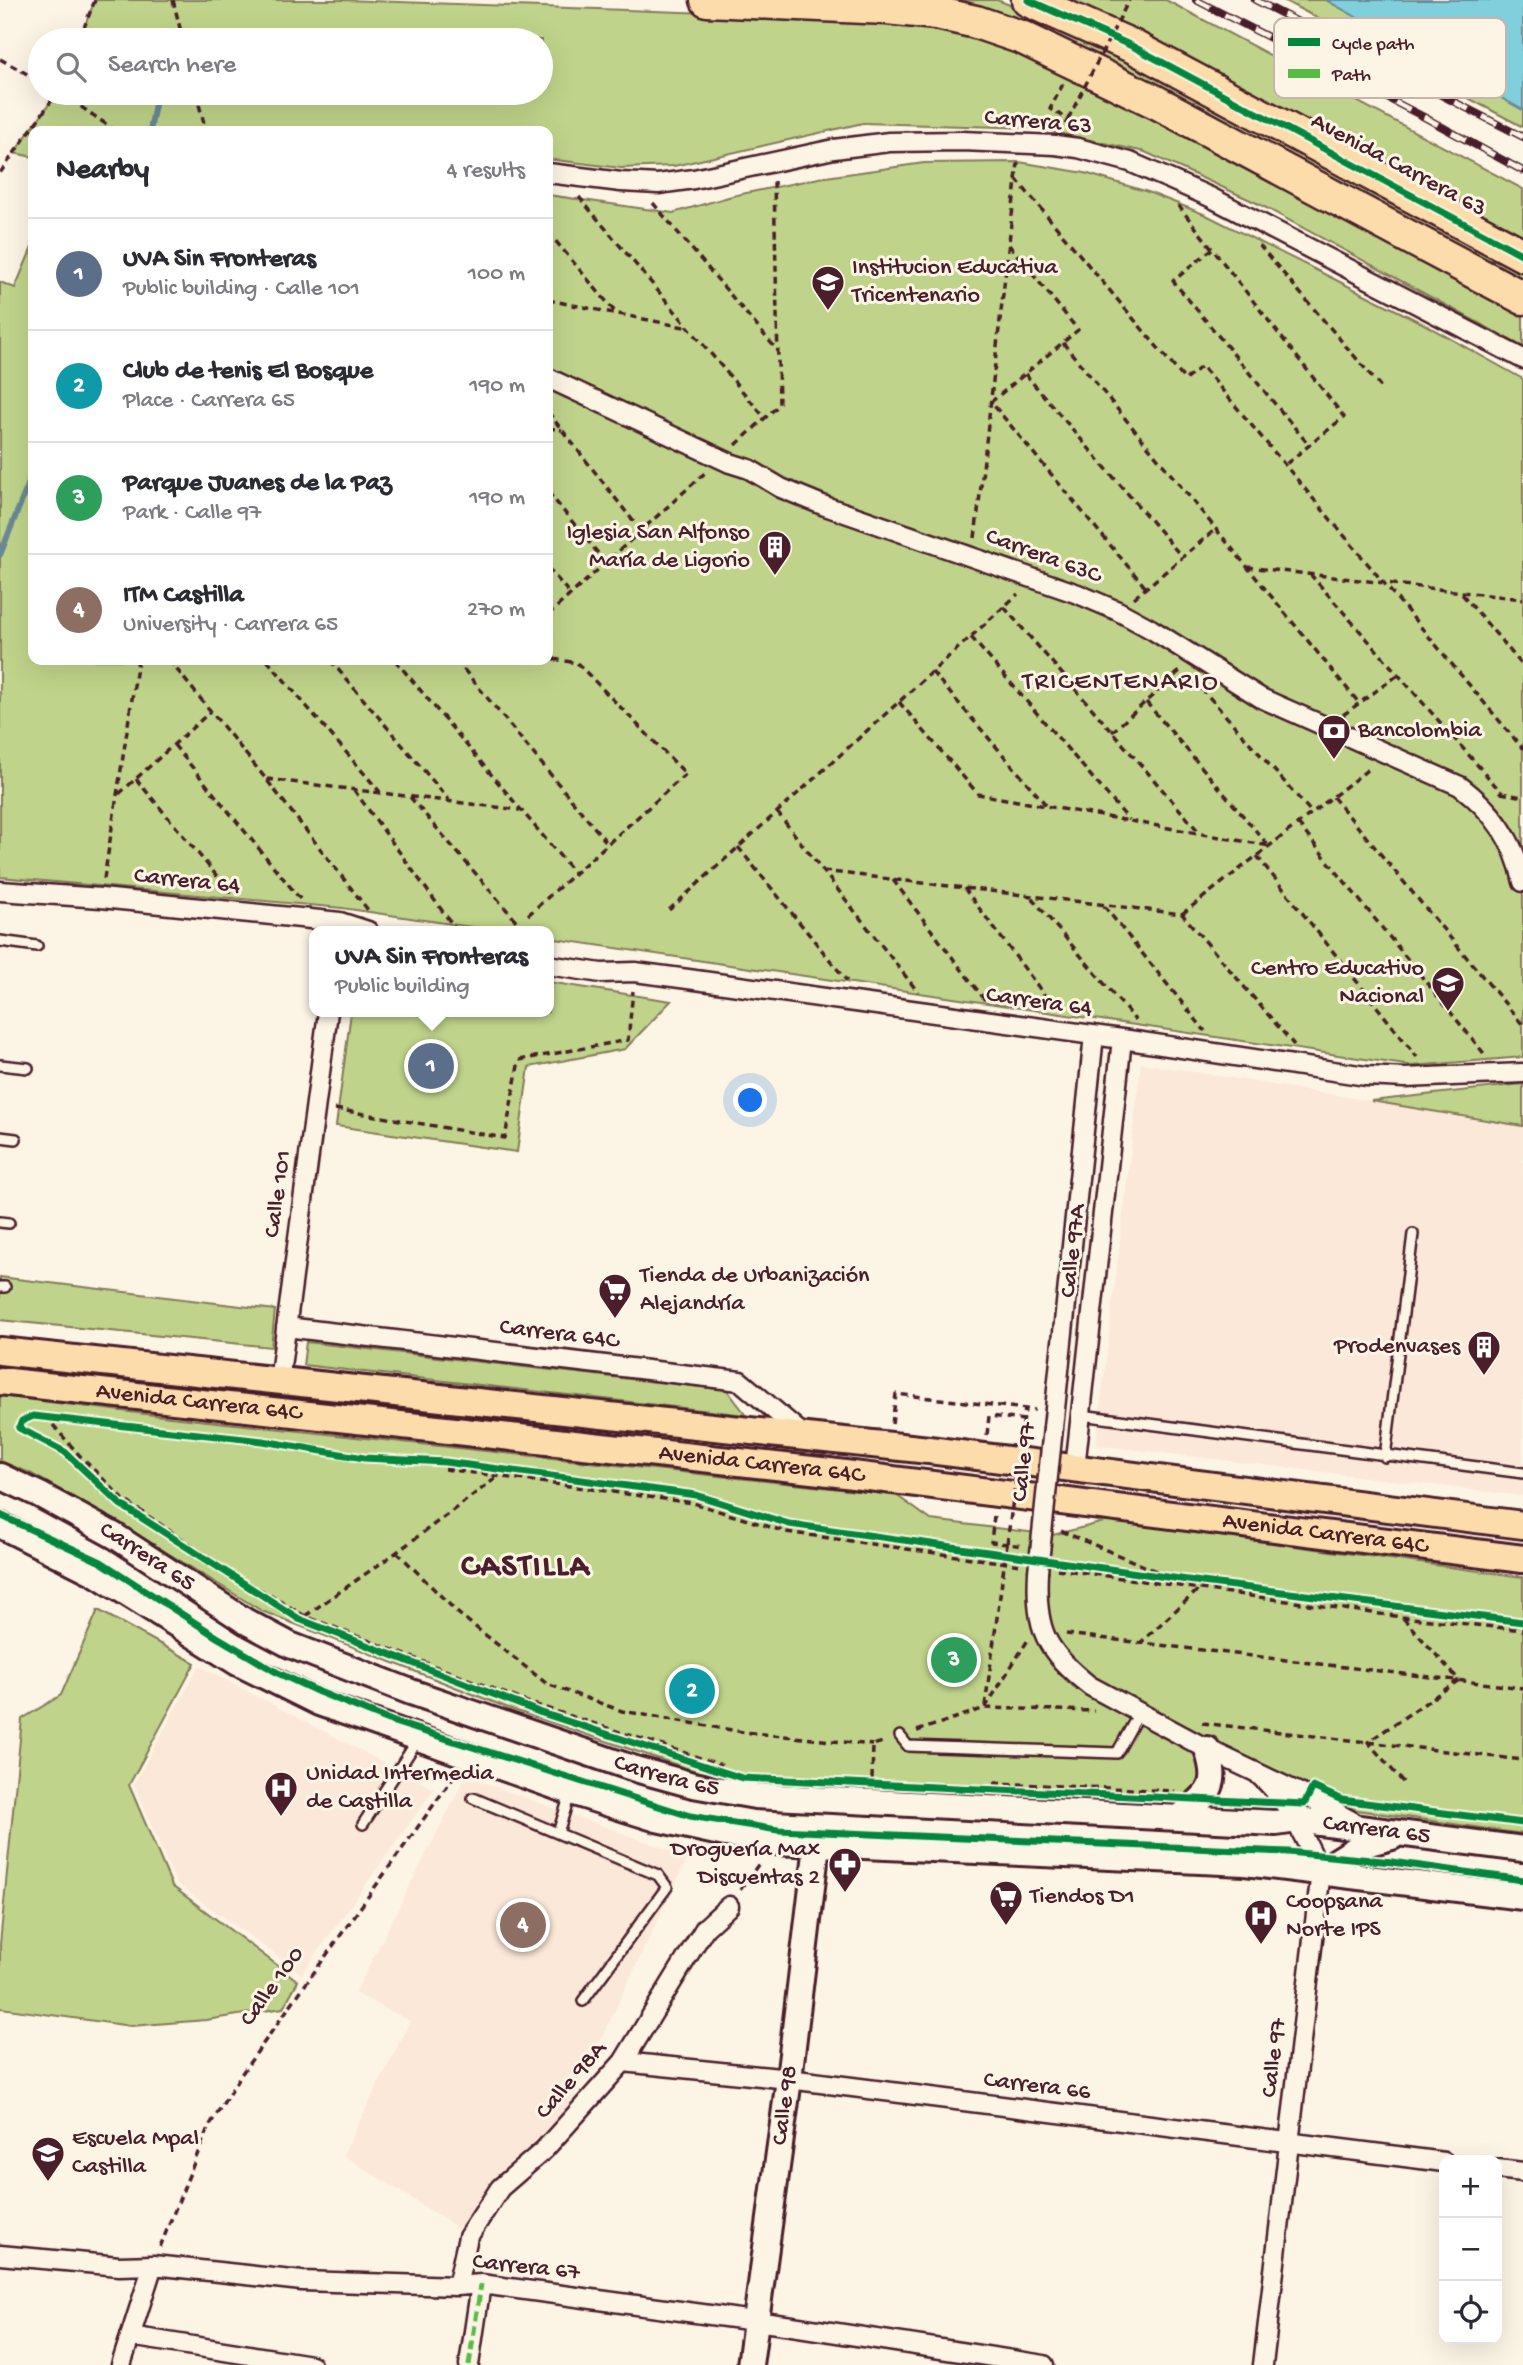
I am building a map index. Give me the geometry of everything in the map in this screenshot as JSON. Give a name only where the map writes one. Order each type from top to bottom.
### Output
[{"type":"highway","points":[[707,0],[887,8],[936,13],[976,22],[1011,34],[1193,121],[1523,298]]},
{"type":"highway","name":"Avenida Carrera 63","points":[[1028,0],[1132,46],[1523,255]]},
{"type":"main road","name":"Avenida Carrera 64C","points":[[0,1351],[806,1437],[1523,1525]]},
{"type":"main road","name":"Avenida Carrera 64C","points":[[0,1381],[582,1443],[1523,1559]]},
{"type":"main road","name":"Carrera 65","points":[[0,1476],[115,1536],[245,1621],[290,1645],[411,1692],[692,1785],[755,1796],[1276,1823],[1297,1819],[1523,1849]]},
{"type":"main road","name":"Carrera 65","points":[[0,1525],[95,1573],[205,1643],[277,1684],[318,1703],[570,1792],[681,1825],[774,1842],[817,1845],[1231,1862],[1523,1897]]},
{"type":"main road","points":[[1180,1817],[1193,1795],[1210,1788],[1214,1778],[1207,1749]]},
{"type":"main road","points":[[1321,1871],[1362,1845],[1407,1834]]},
{"type":"main road","name":"Calle 98","points":[[750,2365],[789,2079],[817,1845]]},
{"type":"street","name":"Carrera 63","points":[[554,174],[658,184],[694,179],[834,149],[889,142],[1020,144],[1078,148],[1151,171],[1259,222],[1523,359]]},
{"type":"street","name":"Carrera 63C","points":[[553,380],[749,469],[781,488],[825,506],[1035,579],[1118,611],[1188,663],[1460,786],[1499,823],[1519,863],[1523,882]]},
{"type":"street","name":"Carrera 64","points":[[0,891],[248,912],[317,920],[336,926]]},
{"type":"street","name":"Carrera 64","points":[[554,966],[601,973],[635,972],[865,1003],[1366,1076],[1433,1077],[1523,1073]]},
{"type":"street","name":"Calle 101","points":[[279,1382],[327,1017]]},
{"type":"street","name":"Calle 97","points":[[1094,1035],[1054,1420],[1033,1565],[1045,1636],[1063,1665],[1090,1686],[1259,1776],[1308,1797],[1363,1828]]},
{"type":"street","name":"Calle 97A","points":[[1075,1468],[1122,1039]]},
{"type":"street","name":"Carrera 64C","points":[[286,1327],[740,1381],[806,1437]]},
{"type":"street","name":"Calle 97","points":[[1259,1776],[1297,1819],[1321,1871],[1263,2365]]},
{"type":"street","name":"Calle 98A","points":[[457,2286],[468,2237],[500,2188],[544,2150],[623,2062],[705,1928],[729,1906]]},
{"type":"street","name":"Carrera 66","points":[[623,2062],[789,2079],[1439,2161]]},
{"type":"street","points":[[1502,2170],[1523,2172]]},
{"type":"street","name":"Carrera 67","points":[[0,2255],[119,2266],[155,2258],[302,2280],[457,2286],[481,2284],[1044,2365]]},
{"type":"street","points":[[121,2365],[155,2258]]},
{"type":"street","points":[[469,2365],[481,2284]]},
{"type":"street","points":[[130,2336],[248,2360],[311,2365]]},
{"type":"lane","points":[[0,941],[37,946]]},
{"type":"lane","points":[[0,1065],[28,1068]]},
{"type":"lane","points":[[0,1137],[16,1139]]},
{"type":"lane","points":[[1385,1457],[1413,1234]]},
{"type":"lane","points":[[1081,1415],[1523,1473]]},
{"type":"lane","points":[[900,1736],[908,1746],[1117,1753],[1139,1713]]},
{"type":"lane","points":[[363,1824],[418,1739]]},
{"type":"lane","points":[[558,1833],[570,1792]]},
{"type":"lane","points":[[473,1798],[664,1880],[667,1887],[583,2001]]},
{"type":"path","points":[[84,28],[95,0]]},
{"type":"path","points":[[173,0],[180,28]]},
{"type":"path","points":[[1074,62],[1050,108],[1068,118],[1129,0]]},
{"type":"path","points":[[0,59],[28,74]]},
{"type":"path","points":[[35,126],[50,105]]},
{"type":"path","points":[[77,105],[108,126]]},
{"type":"path","points":[[199,105],[205,126]]},
{"type":"path","points":[[0,173],[28,135]]},
{"type":"path","points":[[973,558],[1020,144]]},
{"type":"path","points":[[553,611],[779,405],[773,162]]},
{"type":"path","points":[[1151,171],[1344,418],[1286,464]]},
{"type":"path","points":[[554,174],[765,418]]},
{"type":"path","points":[[1016,179],[1185,380],[1202,366],[1523,749]]},
{"type":"path","points":[[636,183],[778,351]]},
{"type":"path","points":[[1251,235],[1381,387]]},
{"type":"path","points":[[553,238],[618,314]]},
{"type":"path","points":[[991,402],[1078,330],[1009,245]]},
{"type":"path","points":[[1212,249],[1173,281],[1309,446]]},
{"type":"path","points":[[553,301],[689,328]]},
{"type":"path","points":[[1063,342],[1359,703]]},
{"type":"path","points":[[1025,374],[1182,558]]},
{"type":"path","points":[[991,402],[1146,588]]},
{"type":"path","points":[[553,418],[641,531]]},
{"type":"path","points":[[553,429],[562,430]]},
{"type":"path","points":[[553,498],[606,563]]},
{"type":"path","points":[[1118,611],[1216,529]]},
{"type":"path","points":[[1246,567],[1523,600]]},
{"type":"path","points":[[553,574],[571,595]]},
{"type":"path","points":[[1310,574],[1502,793]]},
{"type":"path","points":[[669,909],[1035,579]]},
{"type":"path","points":[[1461,592],[1523,666]]},
{"type":"path","points":[[1004,607],[1201,834]]},
{"type":"path","points":[[971,637],[1131,821]]},
{"type":"path","points":[[528,915],[686,774],[578,663],[553,660]]},
{"type":"path","points":[[1112,732],[1188,663],[1312,813]]},
{"type":"path","points":[[101,898],[137,665]]},
{"type":"path","points":[[173,665],[368,909]]},
{"type":"path","points":[[271,665],[381,793]]},
{"type":"path","points":[[334,665],[450,802]]},
{"type":"path","points":[[399,665],[575,874]]},
{"type":"path","points":[[460,665],[608,844]]},
{"type":"path","points":[[932,672],[1047,806]]},
{"type":"path","points":[[1326,727],[1398,675]]},
{"type":"path","points":[[899,702],[978,794],[1270,846]]},
{"type":"path","points":[[1146,702],[1270,846]]},
{"type":"path","points":[[117,796],[211,711]]},
{"type":"path","points":[[174,745],[317,920]]},
{"type":"path","points":[[1182,914],[1388,754]]},
{"type":"path","points":[[136,779],[248,912]]},
{"type":"path","points":[[266,779],[522,811]]},
{"type":"path","points":[[354,790],[453,926]]},
{"type":"path","points":[[410,797],[517,923]]},
{"type":"path","points":[[1333,797],[1523,1025]]},
{"type":"path","points":[[777,812],[935,1013]]},
{"type":"path","points":[[1298,824],[1501,1074]]},
{"type":"path","points":[[738,847],[865,1003]]},
{"type":"path","points":[[1257,856],[1433,1077]]},
{"type":"path","points":[[823,871],[1182,914],[1314,1068]]},
{"type":"path","points":[[893,880],[1002,1022]]},
{"type":"path","points":[[964,888],[1072,1032]]},
{"type":"path","points":[[1030,896],[1154,1044]]},
{"type":"path","points":[[1103,905],[1224,1054]]},
{"type":"path","points":[[316,1105],[506,1138],[519,1060],[628,1040],[635,972]]},
{"type":"path","points":[[892,1426],[896,1394],[1025,1409],[1054,1420]]},
{"type":"path","points":[[1025,1409],[985,1708],[1096,1711]]},
{"type":"path","points":[[987,1437],[989,1416],[1024,1420]]},
{"type":"path","points":[[46,1418],[57,1422],[80,1457],[123,1499],[231,1572],[305,1616],[530,1703],[730,1771]]},
{"type":"path","points":[[65,1452],[120,1504],[299,1619],[538,1712],[730,1771]]},
{"type":"path","points":[[445,1466],[497,1476],[693,1503],[786,1532],[1005,1558]]},
{"type":"path","points":[[445,1466],[696,1494],[789,1524],[1005,1558],[1033,1565]]},
{"type":"path","points":[[305,1616],[397,1552],[497,1476]]},
{"type":"path","points":[[998,1493],[991,1542],[1025,1546],[1026,1536]]},
{"type":"path","points":[[1061,1531],[1199,1589]]},
{"type":"path","points":[[397,1552],[459,1614],[547,1684],[622,1711],[743,1732],[873,1745]]},
{"type":"path","points":[[1057,1566],[1523,1622]]},
{"type":"path","points":[[1057,1566],[1402,1617],[1523,1630]]},
{"type":"path","points":[[1139,1644],[1199,1589]]},
{"type":"path","points":[[1402,1617],[1459,1681]]},
{"type":"path","points":[[1063,1634],[1523,1688]]},
{"type":"path","points":[[1368,1742],[1459,1681]]},
{"type":"path","points":[[1197,1723],[1523,1760]]},
{"type":"path","points":[[1368,1742],[1404,1782]]},
{"type":"path","points":[[859,1780],[872,1779]]},
{"type":"path","points":[[859,1780],[886,1784]]},
{"type":"path","points":[[994,1783],[1193,1795]]},
{"type":"path","points":[[982,1788],[1193,1795]]},
{"type":"path","points":[[729,1906],[774,1842]]},
{"type":"shaded area","points":[[1141,1063],[1523,1126],[1523,1496],[1096,1445]]},
{"type":"shaded area","name":"Unidad Intermedia de Castilla","points":[[199,1666],[434,1789],[302,1974],[176,1883],[134,1784]]},
{"type":"shaded area","points":[[466,1776],[688,1857],[571,2102],[469,2235],[343,2155],[410,2021],[355,1993]]},
{"type":"green space","points":[[95,0],[343,0],[876,19],[934,28],[994,44],[1066,71],[1523,311],[1523,347],[1259,204],[1145,152],[1035,128],[863,123],[674,166],[621,168],[553,160],[553,126],[33,126],[48,105],[553,105],[553,28],[84,28]]},
{"type":"green space","points":[[889,0],[997,0],[1073,29],[1523,269],[1523,289],[1139,83]]},
{"type":"green space","points":[[1057,0],[1166,0],[1274,57],[1274,98],[1351,98],[1523,189],[1523,240]]},
{"type":"green space","points":[[1283,0],[1326,0],[1358,18],[1317,18]]},
{"type":"green space","points":[[1468,98],[1502,98],[1523,110],[1523,127]]},
{"type":"green space","points":[[28,133],[28,156],[14,153]]},
{"type":"green space","points":[[1019,162],[1085,173],[1148,192],[1206,215],[1420,322],[1523,379],[1523,1057],[1412,1066],[554,939],[554,926],[465,926],[342,908],[0,877],[0,282],[15,288],[28,257],[28,665],[553,665],[553,196],[673,213],[732,196],[819,178],[924,163]]},
{"type":"green space","points":[[554,983],[671,1001],[625,1049],[529,1067],[517,1152],[336,1126],[350,1017],[554,1017]]},
{"type":"green space","points":[[1523,1084],[1523,1126],[1371,1101]]},
{"type":"green space","points":[[0,1277],[275,1310],[271,1347],[0,1320]]},
{"type":"green space","points":[[306,1342],[727,1390],[746,1415],[303,1365]]},
{"type":"green space","points":[[0,1396],[170,1417],[896,1495],[931,1520],[1053,1535],[1108,1521],[1523,1577],[1523,1834],[1356,1810],[1218,1745],[1191,1801],[724,1781],[508,1708],[262,1611],[119,1523],[30,1473],[0,1461]]},
{"type":"green space","points":[[98,1610],[195,1663],[129,1785],[172,1886],[298,1981],[283,2008],[206,2020],[131,2026],[0,2008],[0,1944],[22,1719],[61,1695]]},
{"type":"water","points":[[1326,0],[1523,0],[1523,110],[1502,98],[1506,98],[1506,18],[1358,18]]},
{"type":"waterway","points":[[151,126],[155,105]]},
{"type":"waterway","points":[[0,555],[28,485]]},
{"type":"railway","points":[[1196,0],[1274,40]]},
{"type":"railway","points":[[1255,0],[1290,18]]},
{"type":"railway","points":[[1387,98],[1523,171]]},
{"type":"railway","points":[[1447,98],[1523,137]]},
{"type":"marked path","points":[[469,2365],[481,2284]]},
{"type":"cycle path","points":[[1028,0],[1132,46],[1523,255]]},
{"type":"cycle path","points":[[1523,1622],[1202,1582],[789,1524],[696,1495],[445,1462],[364,1458],[263,1441],[33,1416],[22,1421],[19,1428],[65,1452],[120,1504],[299,1619],[539,1712],[742,1778],[1304,1804],[1313,1787],[1342,1800],[1523,1823]]},
{"type":"cycle path","points":[[0,1515],[101,1562],[217,1637],[278,1673],[319,1692],[394,1722],[690,1816],[778,1830],[1288,1852],[1392,1862],[1523,1880]]},
{"type":"place","name":"Institucion Educativa Tricentenario","points":[[828,312]]},
{"type":"place","name":"Iglesia San Alfonso María de Ligorio","points":[[775,577]]},
{"type":"place","name":"Bancolombia","points":[[1334,761]]},
{"type":"place","name":"Centro Educativo Nacional","points":[[1448,1013]]},
{"type":"place","name":"UVA Sin Fronteras","points":[[431,1066]]},
{"type":"place","name":"Tienda de Urbanización Alejandría","points":[[615,1320]]},
{"type":"place","name":"Prodenvases","points":[[1484,1377]]},
{"type":"place","name":"Parque Juanes de la Paz","points":[[954,1660]]},
{"type":"place","name":"Club de tenis El Bosque","points":[[692,1691]]},
{"type":"place","name":"Unidad Intermedia de Castilla","points":[[281,1818]]},
{"type":"place","name":"Droguería Max Discuentas 2","points":[[845,1894]]},
{"type":"place","name":"ITM Castilla","points":[[523,1925]]},
{"type":"place","name":"Tiendos D1","points":[[1006,1927]]},
{"type":"place","name":"Coopsana Norte IPS","points":[[1261,1946]]},
{"type":"place","name":"Escuela Mpal Castilla","points":[[48,2183]]},
{"type":"district","name":"TRICENTENARIO","points":[[1121,683]]},
{"type":"district","name":"CASTILLA","points":[[526,1568]]}]
